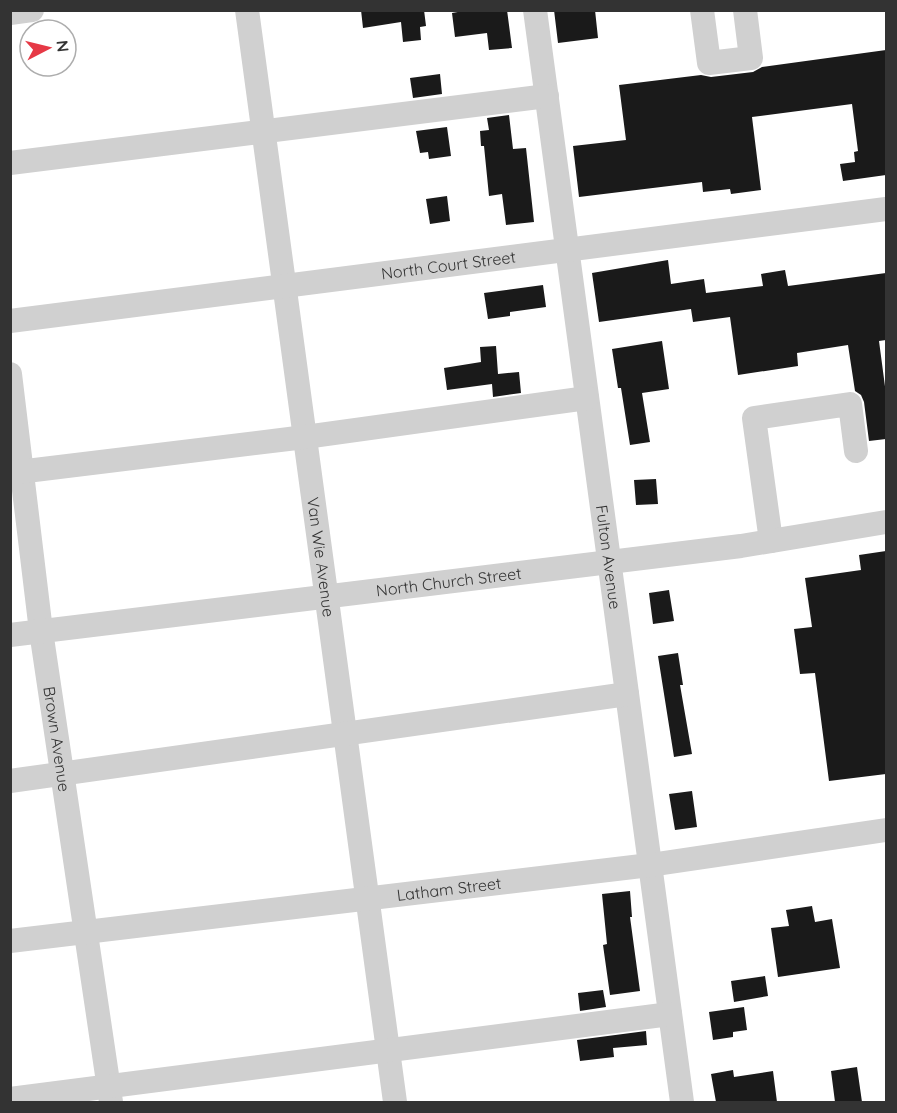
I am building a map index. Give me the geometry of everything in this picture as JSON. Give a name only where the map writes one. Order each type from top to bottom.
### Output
[{"type":"street","points":[[10,13],[32,10]]},
{"type":"street","name":"Van Wie Avenue","points":[[247,10],[396,1102]]},
{"type":"street","name":"Fulton Avenue","points":[[535,10],[682,1102]]},
{"type":"street","points":[[702,10],[709,63],[752,58],[745,10]]},
{"type":"street","points":[[10,163],[547,96]]},
{"type":"street","name":"North Court Street","points":[[10,321],[886,209]]},
{"type":"street","name":"Brown Avenue","points":[[10,374],[16,472],[110,1094]]},
{"type":"street","points":[[16,472],[305,437],[587,398]]},
{"type":"street","points":[[771,541],[754,418],[850,404],[856,451]]},
{"type":"street","name":"North Church Street","points":[[10,635],[771,541],[886,522]]},
{"type":"street","points":[[10,781],[627,694]]},
{"type":"street","name":"Latham Street","points":[[10,941],[650,865],[886,830]]},
{"type":"street","points":[[10,1099],[110,1094],[388,1050],[670,1014]]},
{"type":"building","points":[[361,10],[424,10],[426,26],[420,27],[421,40],[403,42],[401,22],[363,28]]},
{"type":"building","points":[[469,10],[507,10],[512,48],[489,50],[487,33],[455,37],[452,13]]},
{"type":"building","points":[[554,10],[595,10],[598,38],[558,43]]},
{"type":"building","points":[[886,50],[886,175],[843,181],[840,164],[855,162],[854,152],[858,151],[852,104],[752,117],[761,190],[731,194],[730,189],[703,192],[702,182],[579,197],[573,146],[626,140],[619,85],[701,75],[711,77],[753,72],[762,67]]},
{"type":"building","points":[[440,74],[442,94],[413,98],[410,78]]},
{"type":"building","points":[[509,115],[513,149],[526,148],[534,222],[506,225],[502,194],[489,196],[484,146],[481,146],[480,131],[489,130],[487,118]]},
{"type":"building","points":[[447,127],[451,156],[429,159],[428,152],[420,153],[416,131]]},
{"type":"building","points":[[447,196],[450,221],[430,224],[426,199]]},
{"type":"building","points":[[668,260],[671,284],[704,279],[706,293],[763,286],[761,274],[785,270],[788,286],[886,273],[886,340],[879,341],[886,394],[886,439],[869,441],[864,402],[861,395],[855,391],[848,345],[797,353],[798,366],[738,375],[730,317],[693,322],[691,309],[599,322],[592,273]]},
{"type":"building","points":[[543,285],[546,307],[510,312],[510,316],[488,319],[484,293]]},
{"type":"building","points":[[662,341],[669,389],[642,393],[650,442],[630,445],[612,349]]},
{"type":"building","points":[[496,346],[498,374],[519,372],[521,393],[493,397],[492,384],[447,390],[444,368],[481,362],[480,347]]},
{"type":"building","points":[[656,479],[658,504],[636,505],[634,480]]},
{"type":"building","points":[[886,551],[886,774],[829,781],[815,673],[800,674],[794,629],[812,627],[805,578],[861,570],[859,555]]},
{"type":"building","points":[[669,590],[674,621],[653,624],[649,593]]},
{"type":"building","points":[[678,653],[683,685],[680,685],[692,754],[674,757],[658,656]]},
{"type":"building","points":[[692,791],[697,827],[675,830],[669,794]]},
{"type":"building","points":[[630,891],[632,917],[630,917],[640,991],[610,995],[603,945],[607,944],[602,894]]},
{"type":"building","points":[[812,906],[815,922],[832,919],[840,968],[778,977],[771,928],[789,926],[786,910]]},
{"type":"building","points":[[765,976],[768,996],[734,1002],[731,981]]},
{"type":"building","points":[[603,990],[606,1007],[580,1011],[578,993]]},
{"type":"building","points":[[744,1007],[747,1030],[733,1032],[733,1037],[713,1040],[709,1012]]},
{"type":"building","points":[[646,1031],[647,1045],[613,1048],[614,1057],[580,1061],[577,1040]]},
{"type":"building","points":[[857,1067],[862,1102],[835,1102],[831,1071]]},
{"type":"building","points":[[733,1070],[734,1077],[773,1071],[777,1102],[716,1102],[711,1074]]}]
